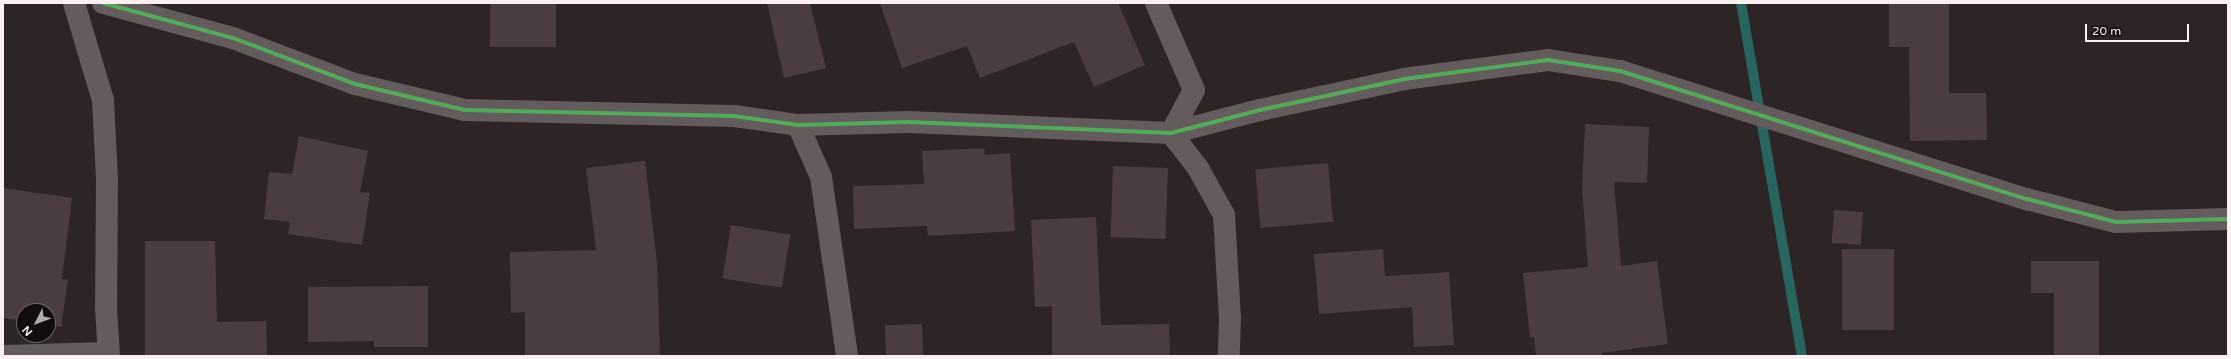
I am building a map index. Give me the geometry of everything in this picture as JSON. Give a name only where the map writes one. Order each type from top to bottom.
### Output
[{"type":"street","points":[[3,356],[108,355],[107,178],[103,100],[74,3]]},
{"type":"street","points":[[103,3],[233,38],[355,84],[465,110],[734,116],[798,125],[908,122],[1171,133],[1260,110],[1404,79],[1548,60],[1620,71],[2012,194],[2116,222],[2228,219]]},
{"type":"street","points":[[1156,3],[1194,90],[1171,133]]},
{"type":"street","points":[[798,125],[821,177],[847,356]]},
{"type":"street","points":[[1171,133],[1198,168],[1224,215],[1230,318],[1229,356]]},
{"type":"building","points":[[490,3],[556,3],[556,47],[490,47]]},
{"type":"building","points":[[767,3],[810,3],[826,68],[784,78]]},
{"type":"building","points":[[880,3],[1118,3],[1145,65],[1094,87],[1074,42],[980,78],[967,46],[902,68]]},
{"type":"building","points":[[1889,3],[1949,3],[1949,93],[1986,93],[1987,140],[1910,141],[1909,47],[1889,47]]},
{"type":"building","points":[[1585,124],[1649,127],[1647,183],[1614,182],[1621,266],[1657,261],[1668,344],[1602,353],[1602,356],[1536,356],[1534,337],[1530,338],[1523,273],[1588,267],[1582,188]]},
{"type":"building","points":[[299,136],[368,151],[360,192],[370,193],[362,245],[288,234],[290,222],[264,219],[269,172],[292,174]]},
{"type":"building","points":[[984,148],[985,155],[1010,153],[1015,231],[928,236],[927,226],[854,229],[853,186],[924,184],[922,151]]},
{"type":"building","points":[[645,161],[657,263],[660,356],[525,356],[525,312],[511,313],[510,252],[596,250],[586,168]]},
{"type":"building","points":[[1328,163],[1333,222],[1260,228],[1255,169]]},
{"type":"building","points":[[1113,166],[1168,168],[1165,239],[1111,237]]},
{"type":"building","points":[[3,188],[72,198],[62,279],[68,280],[61,327],[56,326],[56,303],[16,303],[16,320],[3,318]]},
{"type":"building","points":[[1834,210],[1863,212],[1861,245],[1832,243]]},
{"type":"building","points":[[1096,217],[1101,325],[1169,324],[1170,356],[1052,356],[1052,306],[1035,307],[1031,220]]},
{"type":"building","points":[[731,225],[790,234],[782,288],[723,278]]},
{"type":"building","points":[[145,241],[215,241],[217,322],[266,321],[267,356],[145,356]]},
{"type":"building","points":[[1383,249],[1385,276],[1449,272],[1454,345],[1414,347],[1412,307],[1319,314],[1314,254]]},
{"type":"building","points":[[1842,249],[1894,249],[1894,330],[1842,330]]},
{"type":"building","points":[[2031,261],[2099,261],[2099,356],[2054,356],[2054,293],[2031,293]]},
{"type":"building","points":[[428,286],[428,347],[374,347],[374,341],[308,342],[308,287]]},
{"type":"building","points":[[922,324],[923,356],[886,356],[885,325]]},
{"type":"waterway","points":[[1741,3],[1802,356]]},
{"type":"cycle path","points":[[103,3],[233,38],[355,84],[465,110],[734,116],[798,125],[908,122],[1171,133],[1260,110],[1404,79],[1548,60],[1620,71],[2027,199],[2116,222],[2228,219]]}]
